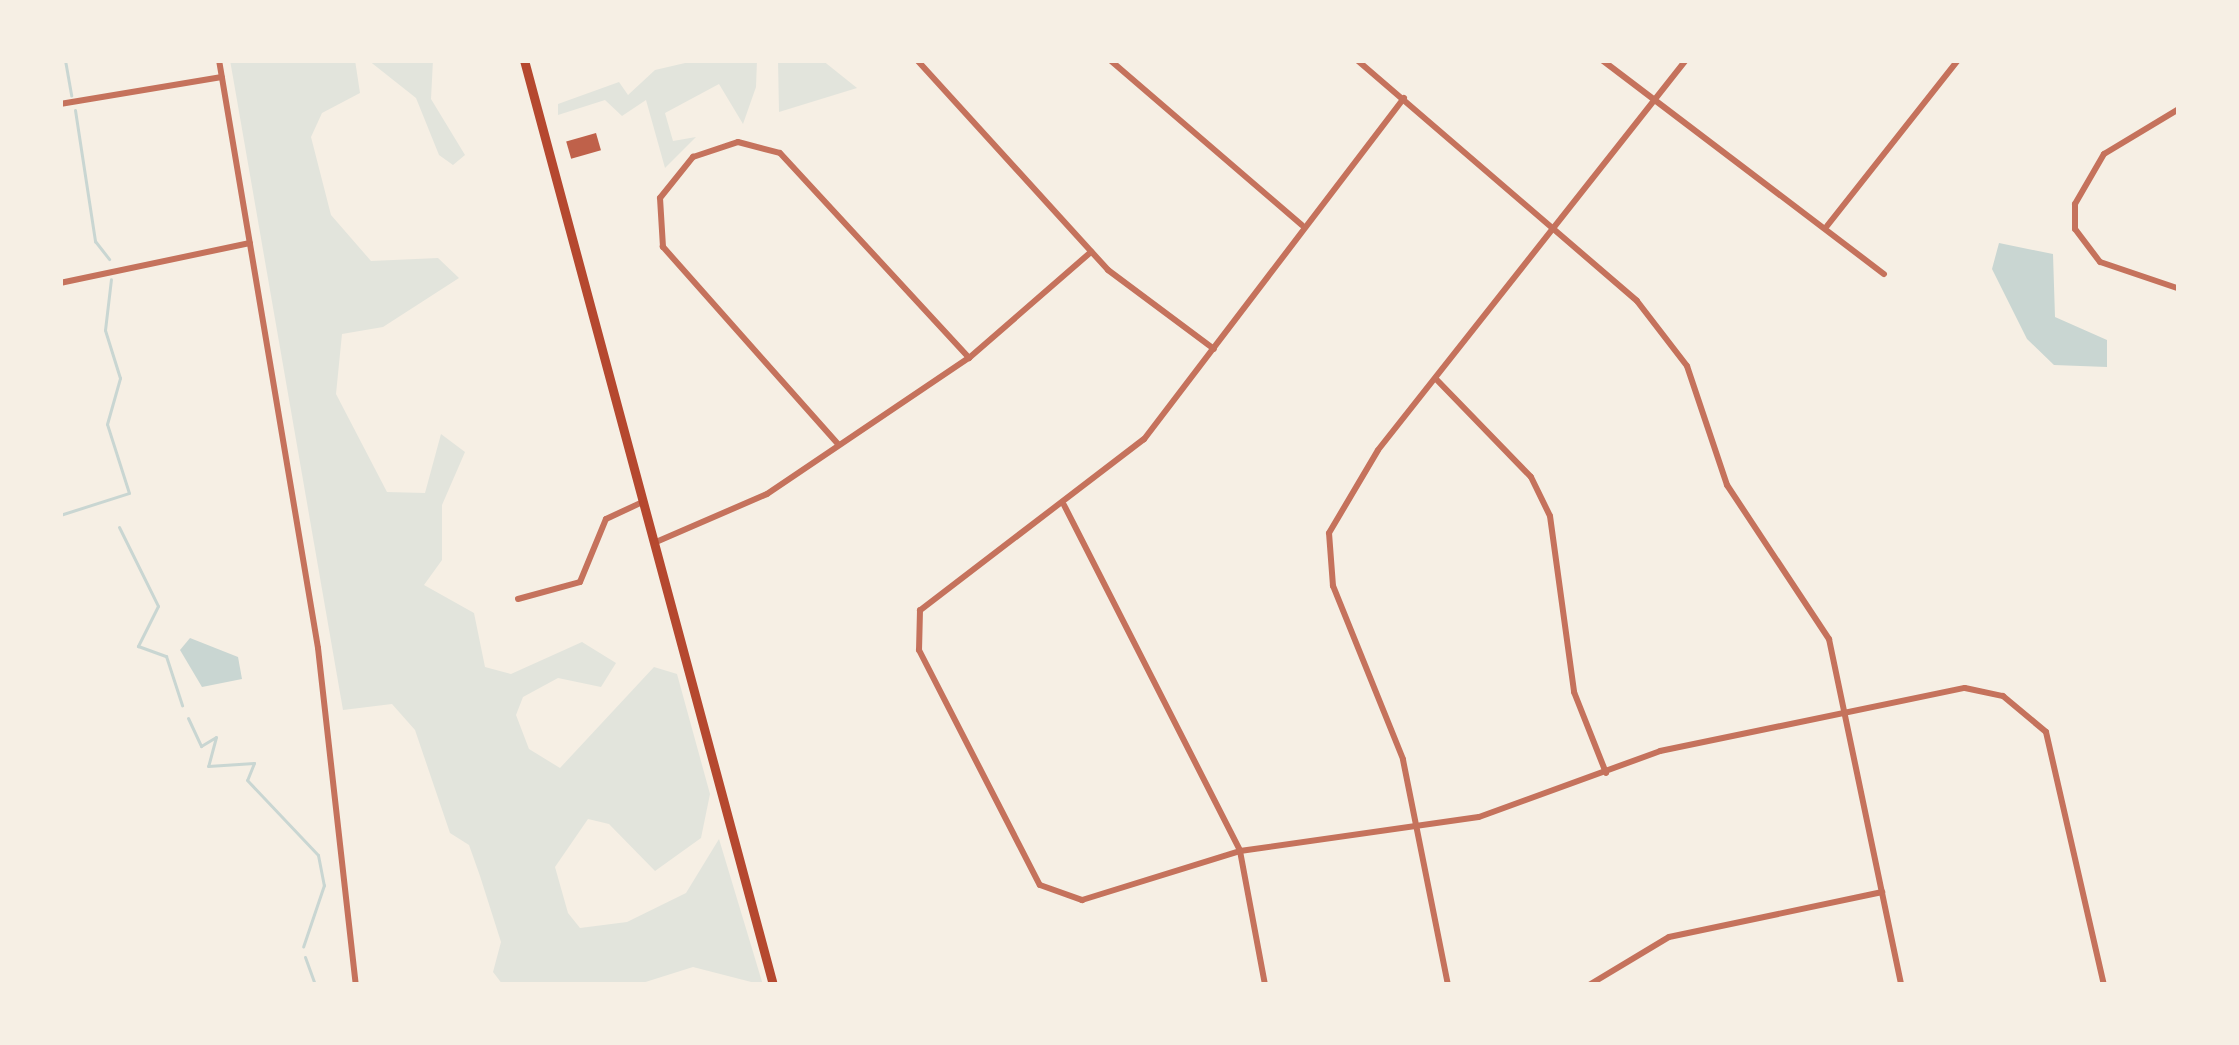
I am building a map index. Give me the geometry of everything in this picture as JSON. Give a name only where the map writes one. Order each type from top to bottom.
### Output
[{"type":"main road","points":[[524,60],[773,985]]},
{"type":"street","points":[[219,60],[318,648],[356,985]]},
{"type":"street","points":[[916,60],[1091,252],[1214,349]]},
{"type":"street","points":[[1110,60],[1302,226]]},
{"type":"street","points":[[1357,60],[1548,233],[1637,301],[1687,366],[1727,485],[1817,610],[1901,985]]},
{"type":"street","points":[[1602,60],[1827,226],[1884,274]]},
{"type":"street","points":[[1448,985],[1403,759],[1333,586],[1329,533],[1339,502],[1548,233],[1659,104],[1686,60]]},
{"type":"street","points":[[1827,226],[1958,60]]},
{"type":"street","points":[[60,104],[222,77]]},
{"type":"street","points":[[1404,98],[1144,439],[1064,505],[926,600],[916,628],[1030,868],[1052,896],[1072,901],[1240,850],[1418,828],[1539,802],[1606,772],[1843,712],[1965,688],[2003,696],[2036,722],[2056,754],[2104,985]]},
{"type":"street","points":[[2179,109],[2104,154],[2075,204],[2075,229],[2100,262],[2178,286],[2179,357]]},
{"type":"street","points":[[838,444],[663,248],[661,198],[693,158],[738,142],[780,153],[969,358]]},
{"type":"street","points":[[60,284],[250,243]]},
{"type":"street","points":[[656,542],[742,509],[969,358],[1091,252]]},
{"type":"street","points":[[1436,380],[1531,477],[1550,516],[1574,692],[1606,772]]},
{"type":"street","points":[[518,599],[574,586],[606,519],[645,501]]},
{"type":"street","points":[[1064,505],[1240,850],[1265,985]]},
{"type":"street","points":[[1588,985],[1669,937],[1882,892]]},
{"type":"shaded area","points":[[230,60],[355,60],[360,93],[322,113],[311,137],[331,215],[371,261],[438,258],[459,278],[383,327],[342,334],[336,394],[387,492],[425,493],[441,434],[465,452],[442,505],[442,560],[424,585],[474,613],[485,667],[511,674],[582,642],[616,663],[601,687],[558,678],[523,697],[516,715],[529,749],[560,768],[654,667],[677,674],[710,794],[701,838],[655,871],[609,824],[588,819],[555,867],[568,913],[580,928],[627,922],[686,893],[719,839],[763,985],[693,967],[636,985],[503,985],[493,972],[501,942],[480,876],[469,845],[450,833],[415,730],[392,704],[343,710]]},
{"type":"shaded area","points":[[368,60],[433,60],[431,99],[465,155],[453,165],[439,155],[416,98]]},
{"type":"shaded area","points":[[698,60],[757,60],[756,87],[743,124],[719,84],[665,113],[673,141],[696,137],[665,168],[646,100],[622,116],[605,100],[558,115],[558,104],[619,82],[628,95],[655,70]]},
{"type":"shaded area","points":[[778,60],[822,60],[857,88],[779,112]]},
{"type":"shaded area","points":[[1999,243],[2053,254],[2055,317],[2107,340],[2107,367],[2054,365],[2027,339],[1992,269]]},
{"type":"shaded area","points":[[190,638],[238,657],[242,679],[202,687],[180,650]]},
{"type":"building","points":[[596,133],[601,150],[571,159],[566,142]]},
{"type":"waterway","points":[[65,60],[71,95]]},
{"type":"waterway","points":[[75,110],[95,241],[109,259]]},
{"type":"waterway","points":[[60,515],[129,493],[107,424],[120,378],[105,330],[111,279]]},
{"type":"waterway","points":[[119,527],[158,606],[138,646],[166,656],[182,705]]},
{"type":"waterway","points":[[188,718],[201,746],[216,737],[208,766],[254,763],[247,780],[318,855],[324,885],[303,947]]},
{"type":"waterway","points":[[305,957],[315,985]]}]
